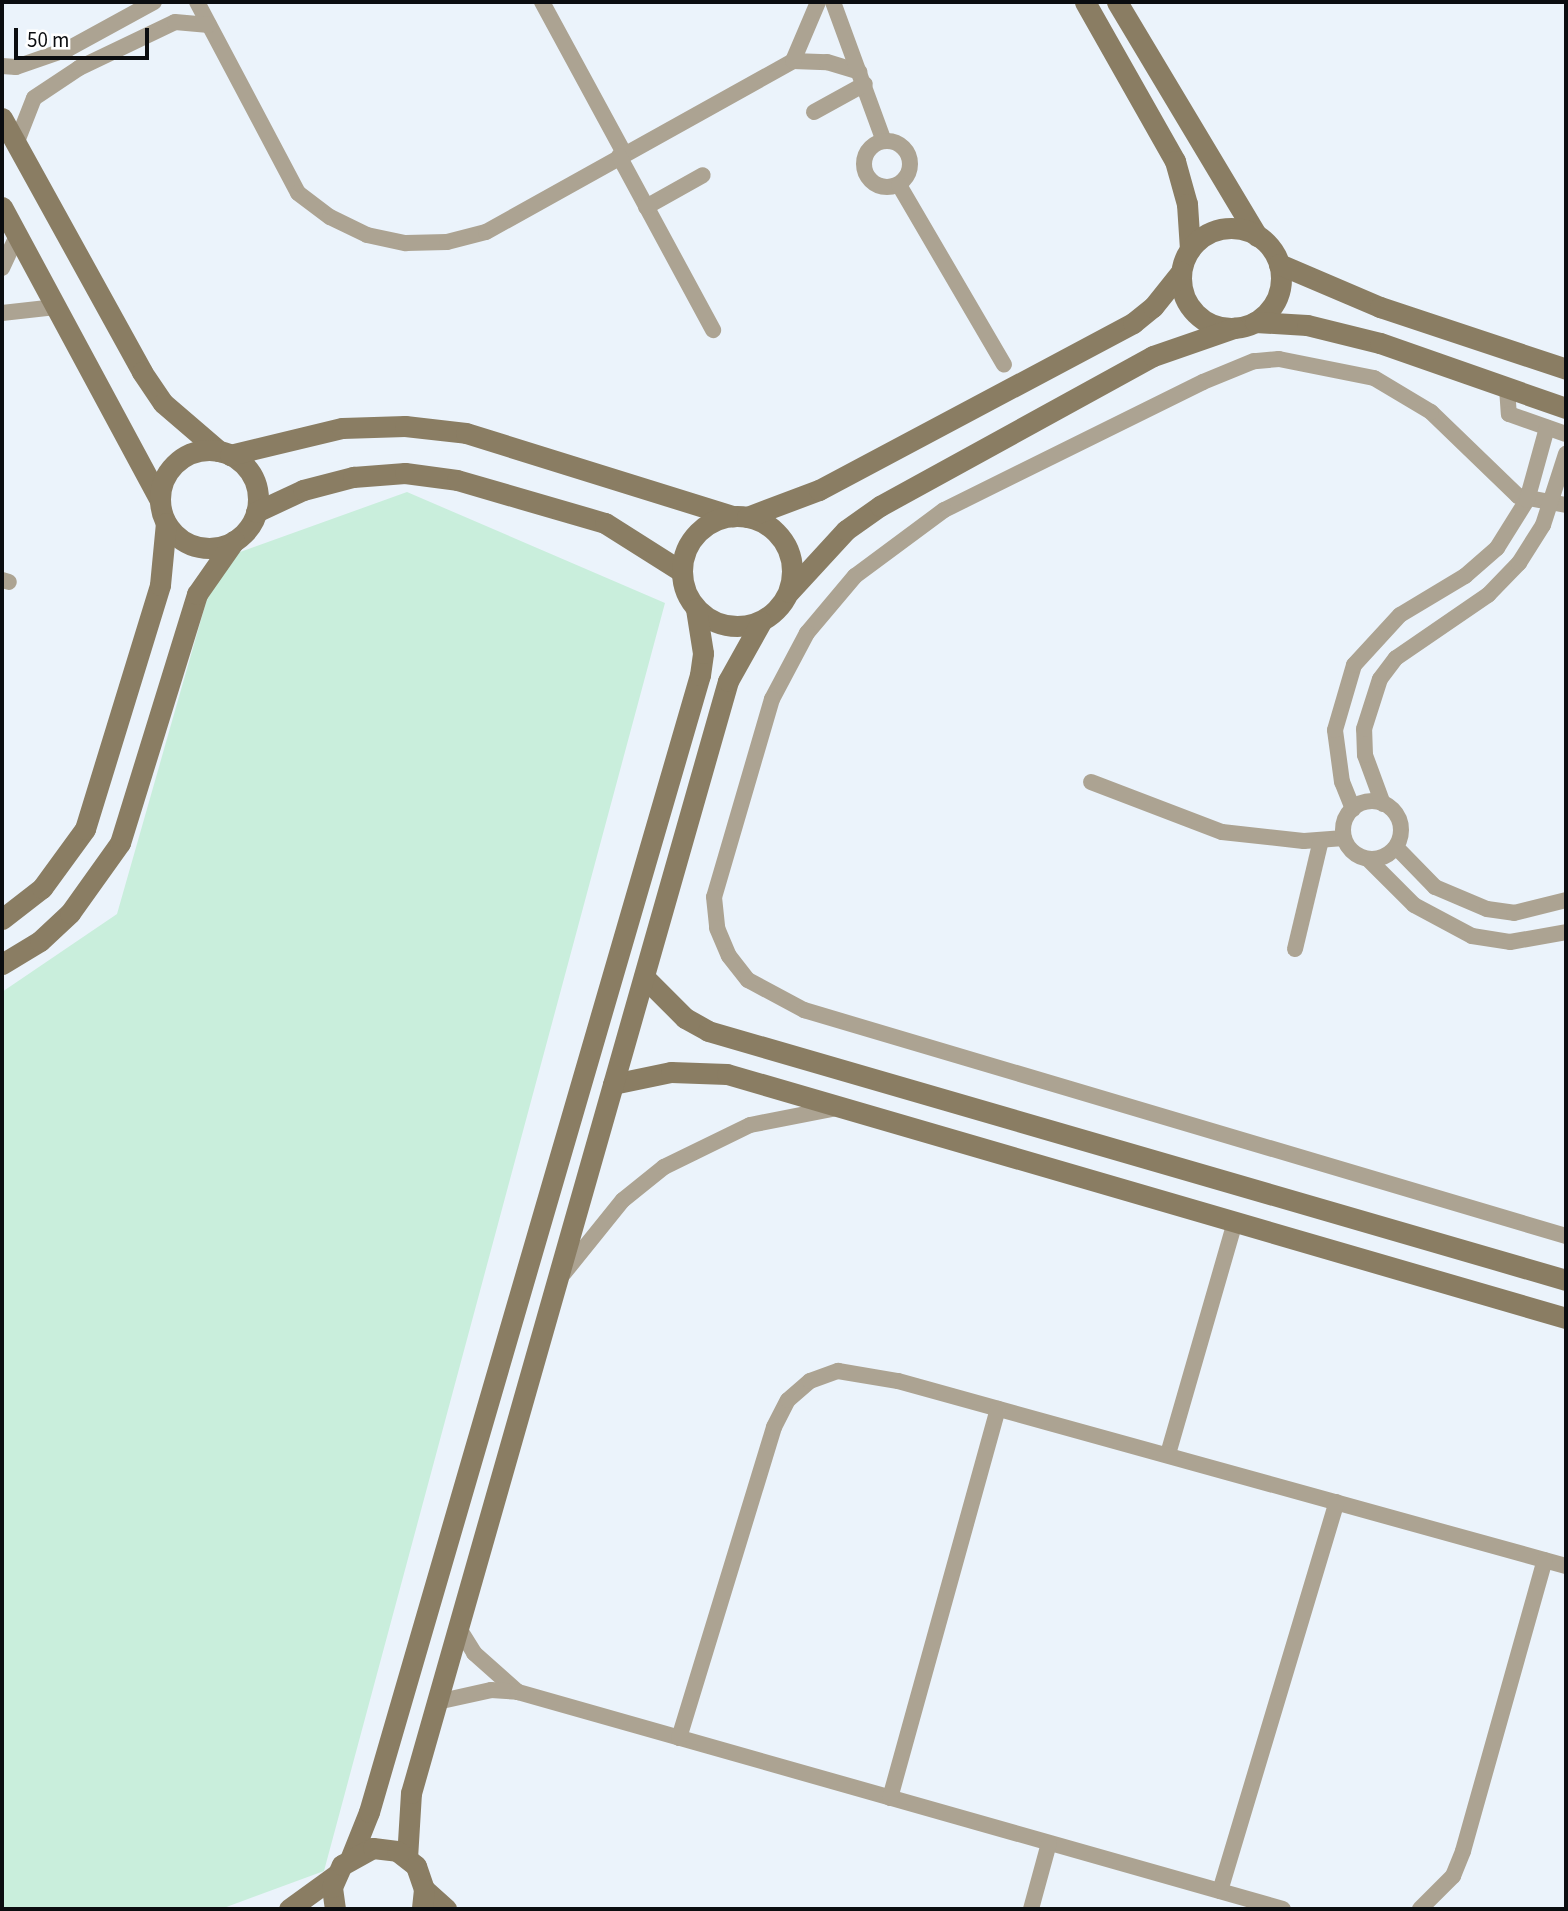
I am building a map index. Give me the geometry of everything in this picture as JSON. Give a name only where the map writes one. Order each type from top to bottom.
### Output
[{"type":"street","points":[[2,66],[16,67],[104,31],[154,2]]},
{"type":"street","points":[[197,2],[298,193],[330,218],[367,234],[433,242],[486,232],[793,61],[827,62],[862,78]]},
{"type":"street","points":[[542,2],[622,155],[646,207],[713,330]]},
{"type":"street","points":[[793,61],[818,2]]},
{"type":"street","points":[[833,2],[884,141]]},
{"type":"street","points":[[681,571],[696,533],[819,490],[1133,323],[1153,307],[1181,272],[1190,249],[1187,204],[1175,161],[1085,2]]},
{"type":"street","points":[[1116,2],[1258,236],[1279,264],[1380,307],[1566,369]]},
{"type":"street","points":[[16,144],[34,98],[114,52],[174,22],[209,25]]},
{"type":"street","points":[[104,31],[114,52]]},
{"type":"street","points":[[814,112],[862,78]]},
{"type":"street","points":[[2,118],[142,372],[163,403],[253,479],[256,512]]},
{"type":"street","points":[[884,141],[900,144],[910,157],[909,173],[899,185],[884,188],[866,175],[866,153],[884,141]]},
{"type":"street","points":[[646,207],[703,174]]},
{"type":"street","points":[[899,185],[1004,365]]},
{"type":"street","points":[[2,207],[159,499],[166,523],[159,585],[85,829],[42,888],[2,919]]},
{"type":"street","points":[[1190,249],[1221,229],[1258,236]]},
{"type":"street","points":[[2,268],[17,236]]},
{"type":"street","points":[[1255,322],[1278,297],[1279,264]]},
{"type":"street","points":[[1181,272],[1190,307],[1209,323],[1234,328]]},
{"type":"street","points":[[2,313],[55,307]]},
{"type":"street","points":[[446,1909],[423,1899],[407,1858],[407,1814],[728,681],[761,622],[823,552],[880,506],[1162,352],[1255,322],[1342,333],[1566,408]]},
{"type":"street","points":[[1558,506],[1527,500],[1415,399],[1352,371],[1279,359],[1254,361],[1191,388],[944,510],[855,576],[807,633],[772,699],[714,897],[718,928],[729,956],[748,980],[793,1006],[1566,1236]]},
{"type":"street","points":[[1507,388],[1509,414],[1566,434]]},
{"type":"street","points":[[159,499],[173,465],[194,452],[225,453],[342,428],[417,427],[466,433],[740,516],[772,529],[789,551],[789,592]]},
{"type":"street","points":[[1344,838],[1353,809],[1342,782],[1335,730],[1354,665],[1400,615],[1482,563],[1527,500],[1547,428]]},
{"type":"street","points":[[1566,454],[1558,506],[1532,544],[1504,580],[1415,643],[1380,679],[1364,729],[1365,755],[1384,804],[1398,817],[1396,847],[1435,887],[1486,909],[1514,913],[1566,900]]},
{"type":"street","points":[[2,964],[40,941],[71,913],[120,843],[197,594],[256,512],[303,490],[353,477],[405,473],[457,480],[606,523],[681,571],[696,609],[703,653],[699,675],[369,1812],[351,1857],[336,1875],[289,1909]]},
{"type":"street","points":[[166,523],[196,546],[234,541]]},
{"type":"street","points":[[696,609],[726,626],[761,622]]},
{"type":"street","points":[[1091,782],[1222,832],[1321,840],[1344,838],[1414,905],[1472,936],[1510,942],[1566,932]]},
{"type":"street","points":[[1353,809],[1384,804]]},
{"type":"street","points":[[1295,949],[1321,840]]},
{"type":"street","points":[[1368,859],[1396,847]]},
{"type":"street","points":[[644,977],[685,1018],[708,1031],[1566,1280]]},
{"type":"street","points":[[613,1084],[699,1071],[846,1107],[1566,1318]]},
{"type":"street","points":[[556,1283],[623,1200],[664,1167],[750,1125],[846,1107]]},
{"type":"street","points":[[1168,1454],[1235,1222]]},
{"type":"street","points":[[679,1738],[774,1427],[788,1400],[810,1381],[838,1371],[867,1373],[1566,1566]]},
{"type":"street","points":[[890,1798],[998,1409]]},
{"type":"street","points":[[1220,1891],[1337,1502]]},
{"type":"street","points":[[1420,1909],[1452,1876],[1463,1852],[1545,1560]]},
{"type":"street","points":[[458,1627],[487,1667],[518,1692]]},
{"type":"street","points":[[437,1702],[491,1690],[518,1692],[1283,1909]]},
{"type":"street","points":[[1031,1909],[1049,1843]]},
{"type":"street","points":[[351,1857],[385,1848],[407,1858]]},
{"type":"street","points":[[335,1909],[336,1875]]},
{"type":"green space","points":[[407,492],[665,603],[324,1871],[221,1909],[2,1909],[2,992],[117,914],[218,560]]}]
